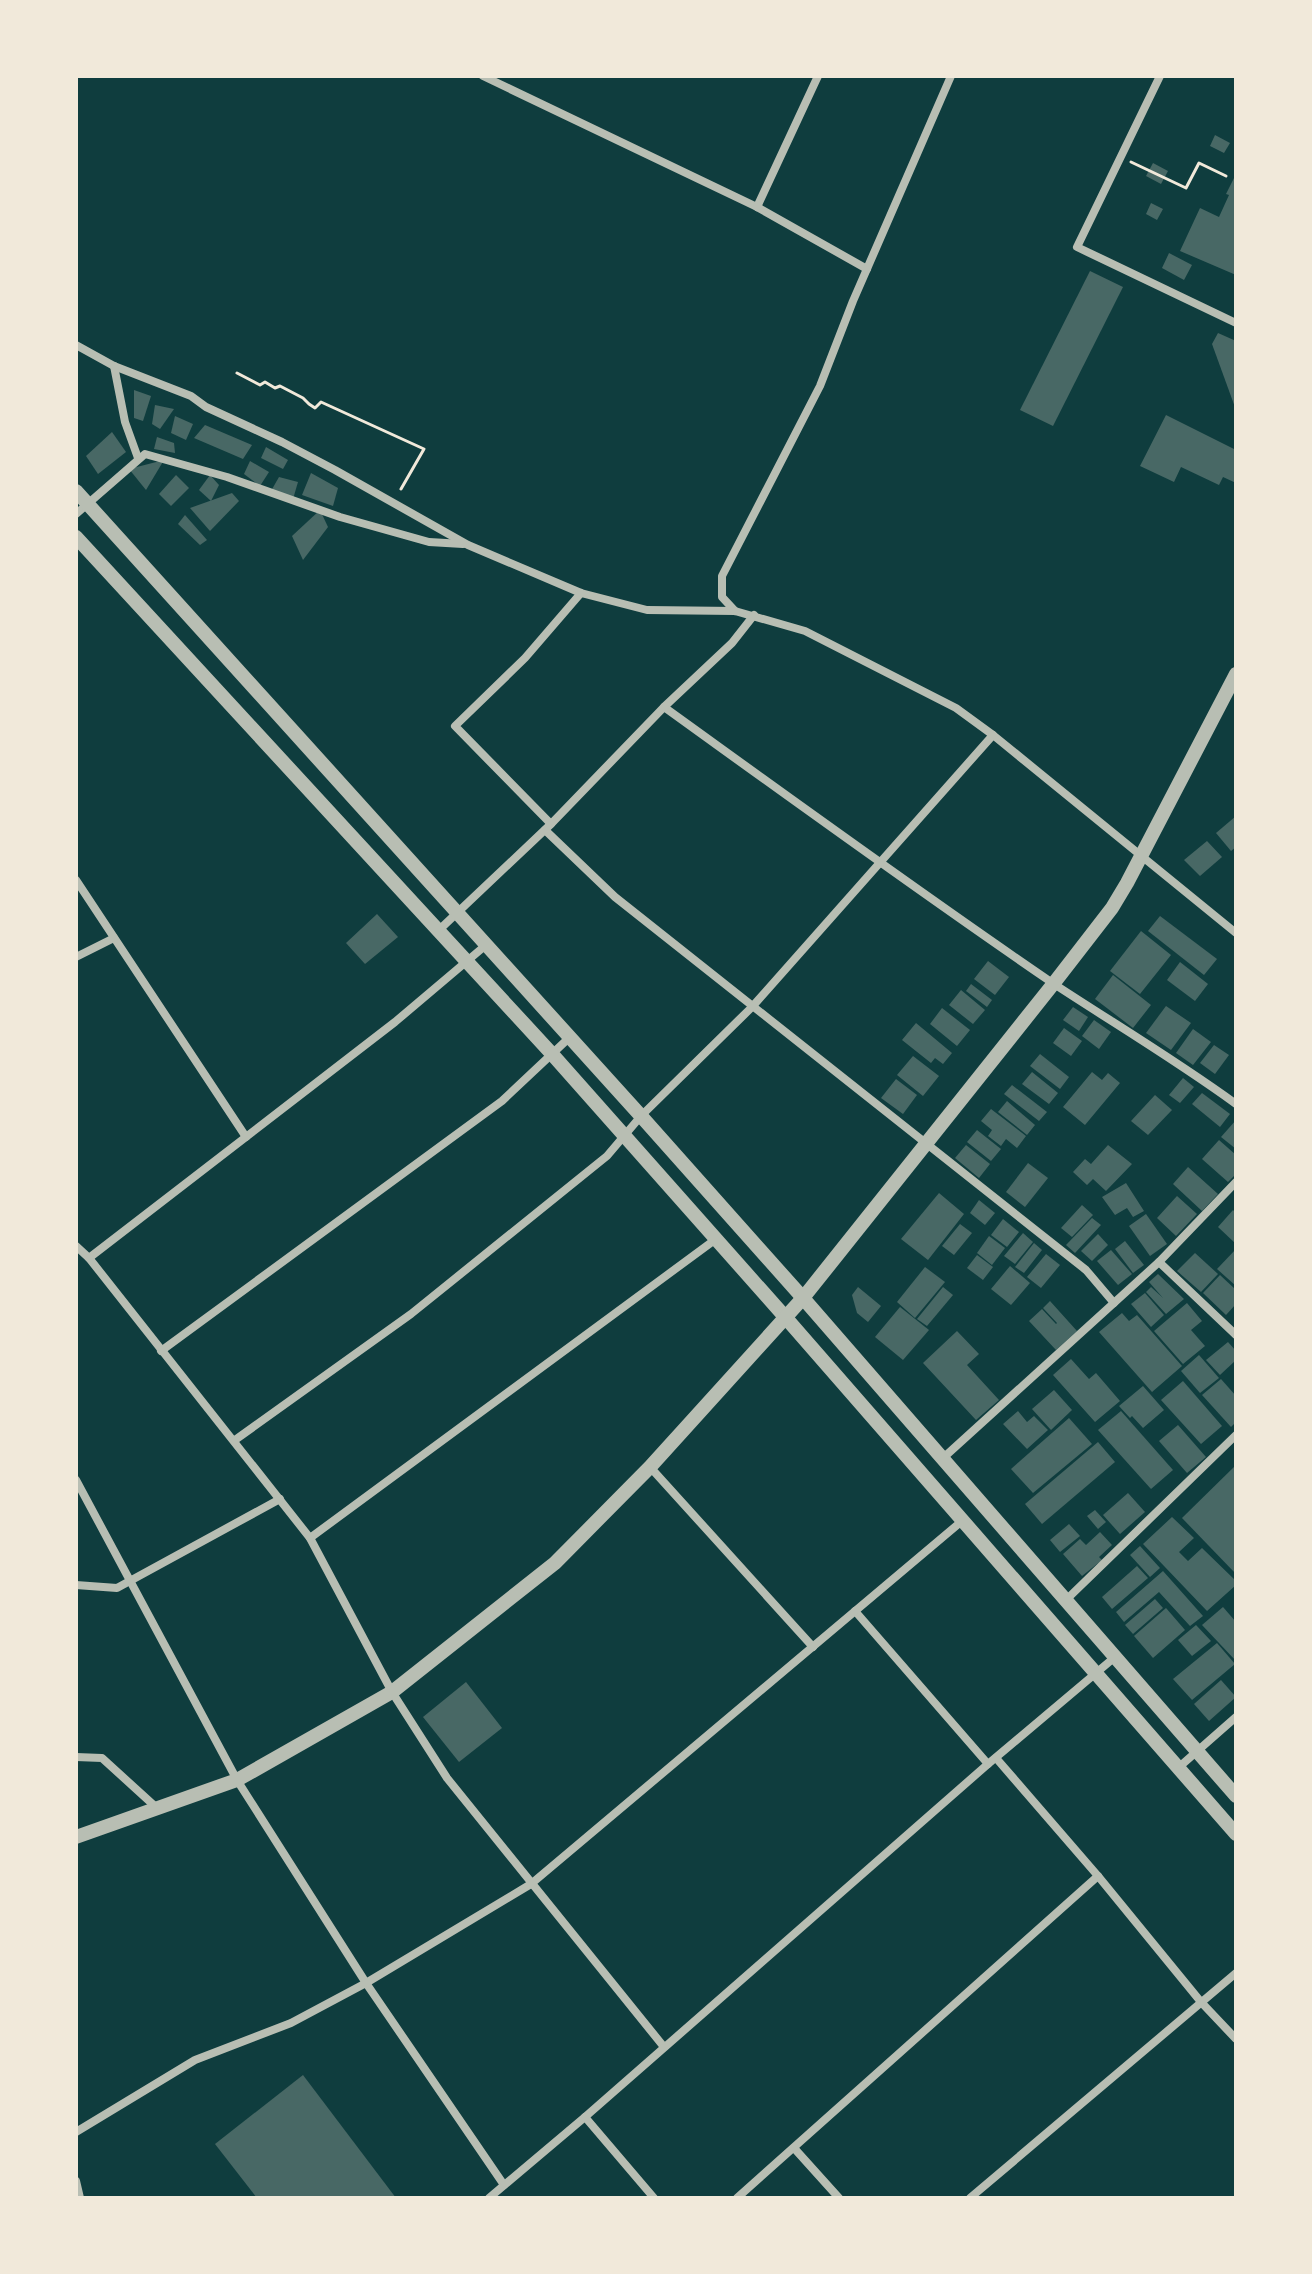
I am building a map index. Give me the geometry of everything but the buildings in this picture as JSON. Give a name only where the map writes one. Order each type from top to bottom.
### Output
[{"type":"street","points":[[483,76],[757,207],[867,269]]},
{"type":"street","points":[[757,207],[818,76]]},
{"type":"street","points":[[735,611],[722,597],[722,576],[820,386],[951,76]]},
{"type":"street","points":[[1160,76],[1077,247],[1236,323]]},
{"type":"street","points":[[76,345],[114,366],[191,396],[206,407],[335,470],[468,545],[581,593],[647,610],[735,611],[805,631],[956,708],[1236,933]]},
{"type":"street","points":[[114,366],[125,422],[138,458]]},
{"type":"street","points":[[82,509],[145,454],[227,477],[340,517],[429,542],[468,545]]},
{"type":"street","points":[[76,491],[82,509],[457,912],[641,1116],[1236,1796]]},
{"type":"street","points":[[76,537],[552,1054],[1236,1834]]},
{"type":"street","points":[[581,593],[525,658],[455,726],[615,897],[1086,1270],[1114,1303]]},
{"type":"street","points":[[439,930],[548,827],[664,707],[732,643],[754,615]]},
{"type":"street","points":[[76,1837],[237,1780],[392,1692],[555,1563],[650,1467],[786,1318],[1112,908],[1236,674]]},
{"type":"street","points":[[664,707],[881,864],[1236,1104]]},
{"type":"street","points":[[235,1440],[411,1314],[607,1156],[641,1116],[752,1007],[993,735]]},
{"type":"street","points":[[76,880],[246,1137]]},
{"type":"street","points":[[76,957],[114,938]]},
{"type":"street","points":[[89,1258],[395,1022],[486,945]]},
{"type":"street","points":[[161,1351],[502,1101],[570,1037]]},
{"type":"street","points":[[942,1459],[1159,1262],[1236,1182]]},
{"type":"street","points":[[310,1538],[716,1239]]},
{"type":"street","points":[[76,1246],[89,1258],[235,1440],[310,1538],[392,1692],[447,1778],[664,2047]]},
{"type":"street","points":[[1159,1262],[1236,1335]]},
{"type":"street","points":[[1066,1600],[1236,1435]]},
{"type":"street","points":[[650,1467],[813,1647]]},
{"type":"street","points":[[76,1480],[237,1780],[366,1983],[504,2185]]},
{"type":"street","points":[[76,1585],[117,1588],[280,1499]]},
{"type":"street","points":[[76,2132],[195,2060],[291,2023],[366,1983],[531,1884],[962,1521]]},
{"type":"street","points":[[855,1611],[1098,1876],[1201,2002],[1236,2039]]},
{"type":"street","points":[[489,2198],[1115,1657]]},
{"type":"street","points":[[1178,1768],[1236,1717]]},
{"type":"street","points":[[76,1757],[102,1758],[158,1809]]},
{"type":"street","points":[[737,2198],[1098,1876]]},
{"type":"street","points":[[970,2198],[1236,1973]]},
{"type":"street","points":[[585,2117],[654,2198]]},
{"type":"street","points":[[794,2148],[839,2198]]},
{"type":"street","points":[[76,2181],[80,2198]]},
{"type":"path","points":[[1139,166],[1186,188],[1199,163],[1226,176]]},
{"type":"path","points":[[237,373],[260,385],[265,382],[275,388],[280,386],[315,408],[321,402],[424,449],[393,503]]}]
